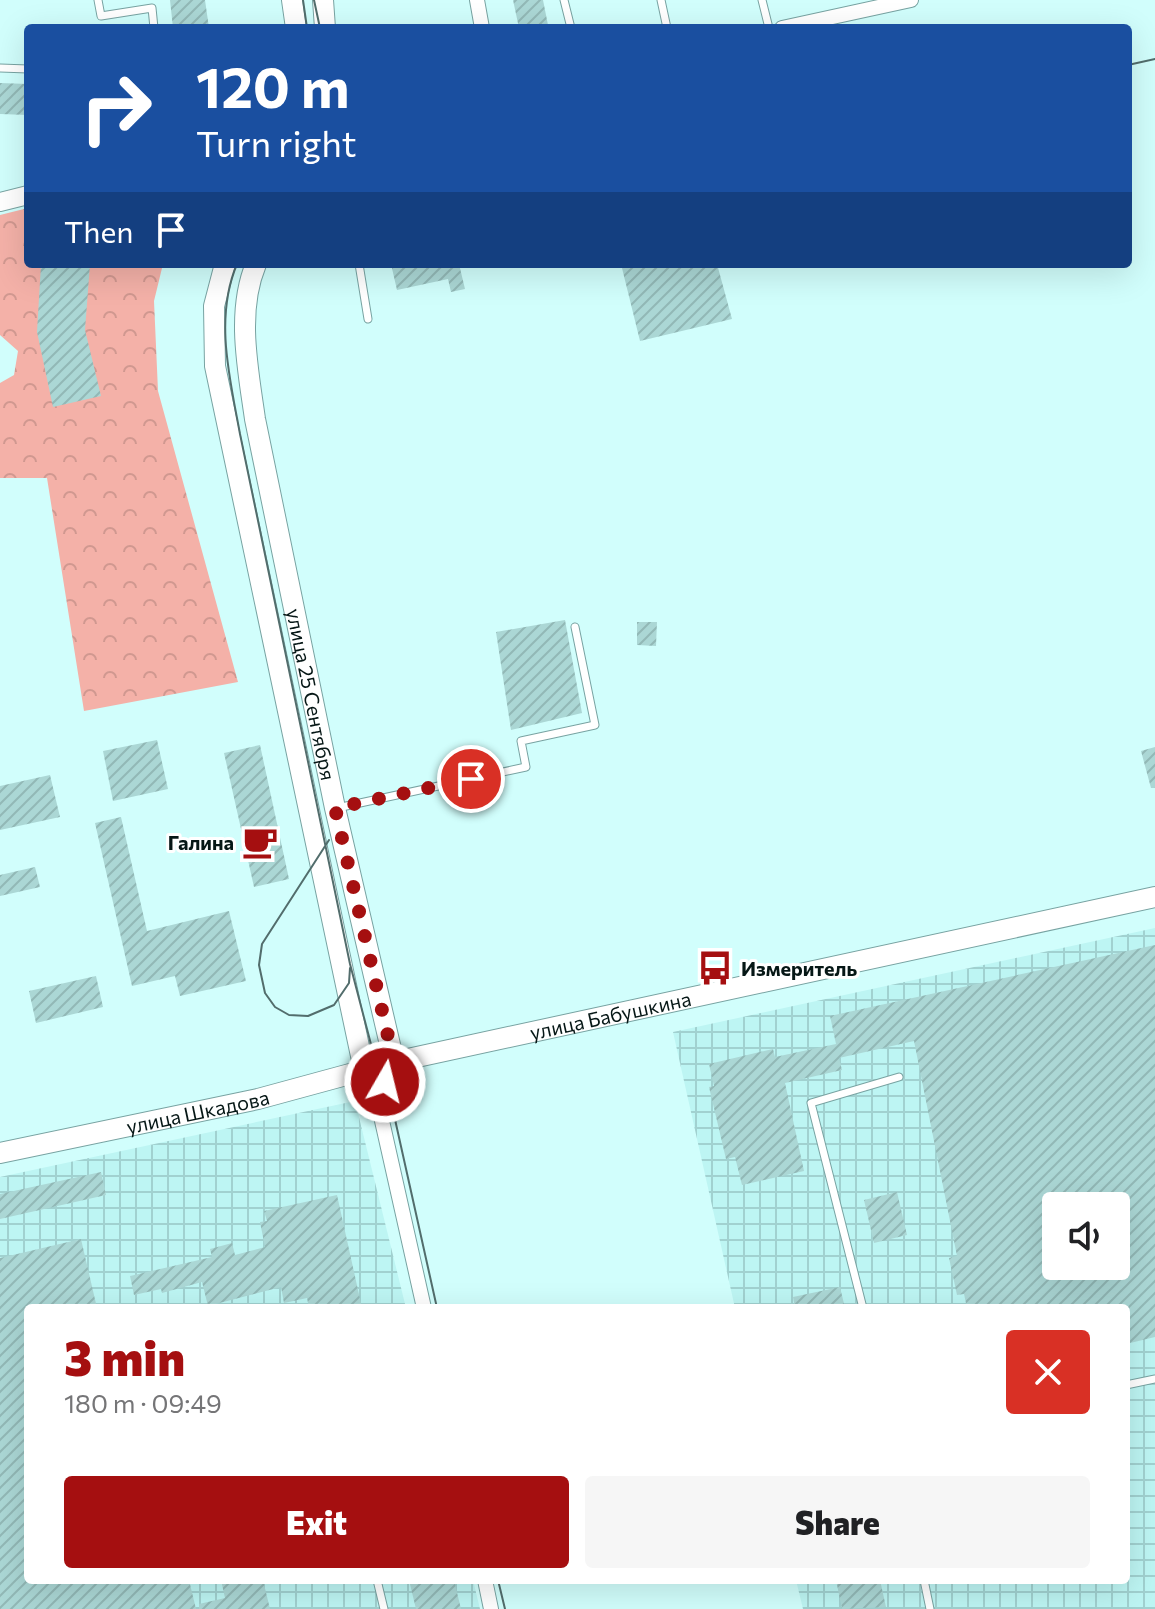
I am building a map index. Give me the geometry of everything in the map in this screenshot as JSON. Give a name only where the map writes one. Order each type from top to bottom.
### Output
[{"type":"main road","points":[[292,0],[295,24]]},
{"type":"main road","points":[[224,268],[214,306],[215,366],[364,1070],[378,1103]]},
{"type":"main road","name":"улица 25 Сентября","points":[[255,268],[248,301],[246,356],[255,419],[335,808],[394,1062]]},
{"type":"main road","name":"улица Бабушкина","points":[[394,1062],[1155,897]]},
{"type":"main road","name":"улица Шкадова","points":[[0,1153],[258,1099],[394,1062]]},
{"type":"street","points":[[477,0],[481,24]]},
{"type":"street","points":[[797,24],[877,3],[911,0]]},
{"type":"street","points":[[0,202],[24,196]]},
{"type":"street","points":[[394,1062],[378,1103],[423,1304]]},
{"type":"street","points":[[486,1584],[491,1609]]},
{"type":"lane","points":[[98,0],[101,16],[152,8],[154,24]]},
{"type":"lane","points":[[564,0],[570,24]]},
{"type":"lane","points":[[661,0],[666,24]]},
{"type":"lane","points":[[762,0],[768,24]]},
{"type":"lane","points":[[0,68],[24,69]]},
{"type":"lane","points":[[360,268],[368,319]]},
{"type":"lane","points":[[335,808],[526,767],[521,741],[595,725],[575,627]]},
{"type":"lane","points":[[862,1304],[811,1103],[899,1077]]},
{"type":"lane","points":[[1130,1384],[1155,1379]]},
{"type":"lane","points":[[378,1584],[384,1609]]},
{"type":"lane","points":[[925,1584],[930,1609]]},
{"type":"shaded area","points":[[1155,928],[1155,1609],[803,1609],[797,1584],[1130,1584],[1130,1304],[734,1304],[673,1032]]},
{"type":"shaded area","points":[[355,1101],[405,1304],[24,1304],[24,1584],[474,1584],[480,1609],[0,1609],[0,1177]]},
{"type":"green space","points":[[24,209],[24,268],[162,268],[154,301],[158,391],[238,682],[84,711],[47,478],[0,478],[0,383],[14,375],[18,351],[0,335],[0,215]]},
{"type":"building","points":[[170,0],[205,0],[208,24],[173,24]]},
{"type":"building","points":[[513,0],[543,0],[548,24],[518,24]]},
{"type":"building","points":[[0,83],[24,84],[24,115],[0,114]]},
{"type":"building","points":[[41,268],[90,268],[85,330],[101,396],[53,407],[37,332]]},
{"type":"building","points":[[392,268],[460,268],[465,289],[451,292],[448,279],[397,290]]},
{"type":"building","points":[[622,268],[718,268],[732,319],[640,341]]},
{"type":"building","points":[[565,620],[582,713],[511,730],[496,632]]},
{"type":"building","points":[[637,622],[657,622],[656,646],[637,645]]},
{"type":"building","points":[[157,740],[168,789],[113,801],[103,751]]},
{"type":"building","points":[[260,745],[289,879],[254,887],[224,753]]},
{"type":"building","points":[[1155,747],[1155,788],[1151,788],[1141,751]]},
{"type":"building","points":[[50,775],[60,817],[0,830],[0,786]]},
{"type":"building","points":[[121,817],[147,931],[229,911],[246,981],[180,996],[175,976],[132,986],[95,823]]},
{"type":"building","points":[[35,867],[40,887],[0,896],[0,875]]},
{"type":"building","points":[[1155,945],[1155,1337],[1130,1343],[1130,1304],[966,1304],[964,1294],[957,1295],[949,1258],[957,1256],[914,1041],[839,1058],[842,1070],[785,1083],[804,1171],[742,1185],[735,1157],[726,1159],[709,1087],[714,1086],[709,1064],[773,1049],[775,1057],[836,1044],[830,1016]]},
{"type":"building","points":[[96,976],[103,1007],[36,1023],[29,991]]},
{"type":"building","points":[[101,1172],[106,1195],[0,1219],[0,1194]]},
{"type":"building","points":[[897,1192],[907,1235],[874,1243],[864,1200]]},
{"type":"building","points":[[337,1195],[361,1304],[308,1304],[307,1298],[284,1303],[281,1287],[208,1304],[202,1282],[162,1293],[161,1289],[134,1295],[130,1276],[212,1257],[210,1249],[232,1243],[235,1255],[265,1247],[260,1222],[267,1221],[264,1211]]},
{"type":"building","points":[[81,1239],[96,1304],[24,1304],[24,1584],[190,1584],[196,1609],[0,1609],[0,1258]]},
{"type":"building","points":[[840,1287],[844,1304],[794,1304],[793,1297]]},
{"type":"building","points":[[222,1584],[264,1584],[270,1609],[199,1609],[199,1604],[225,1598]]},
{"type":"building","points":[[410,1584],[455,1584],[461,1609],[416,1609]]},
{"type":"building","points":[[837,1584],[881,1584],[886,1607],[842,1609]]},
{"type":"tram line","points":[[303,0],[306,24]]},
{"type":"tram line","points":[[314,0],[319,24]]},
{"type":"tram line","points":[[1132,64],[1155,59]]},
{"type":"tram line","points":[[236,268],[226,306],[225,327],[240,434],[350,964],[373,1052],[390,1097],[436,1304]]},
{"type":"tram line","points":[[329,840],[262,944],[259,965],[265,993],[275,1007],[289,1015],[308,1016],[334,1005],[349,983],[350,968]]},
{"type":"tram line","points":[[499,1584],[505,1609]]},
{"type":"place","name":"Галина","points":[[260,842]]},
{"type":"place","name":"Измеритель","points":[[715,968]]},
{"type":"route","points":[[385,1082],[394,1062],[335,808],[471,779]]}]
